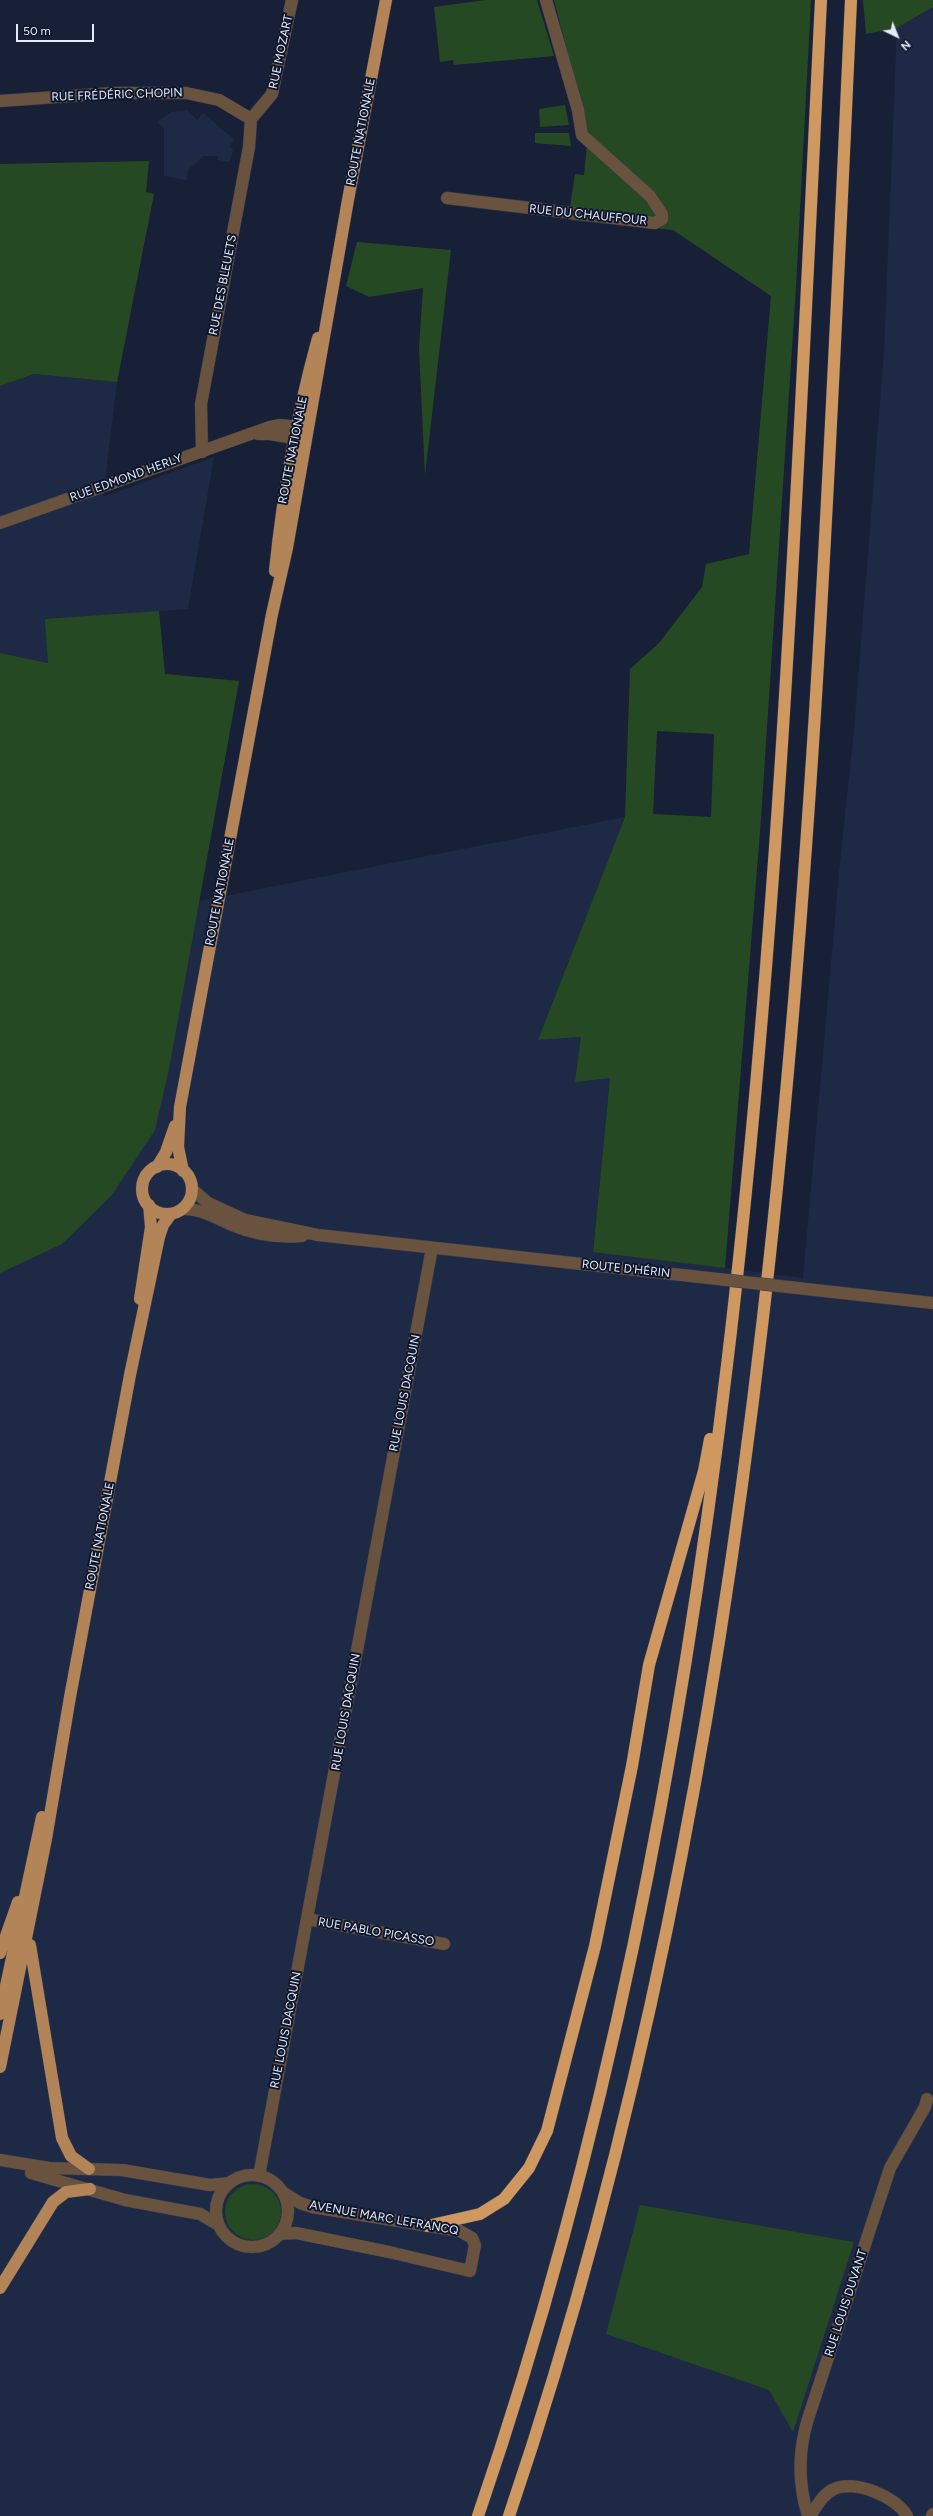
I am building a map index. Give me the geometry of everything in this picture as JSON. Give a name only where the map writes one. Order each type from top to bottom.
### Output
[{"type":"highway","points":[[478,2516],[521,2384],[555,2269],[594,2119],[627,1974],[662,1801],[688,1645],[727,1366],[756,1084],[778,805],[792,580],[821,0]]},
{"type":"highway","points":[[509,2516],[582,2282],[638,2062],[671,1910],[696,1778],[740,1502],[776,1193],[799,921],[821,582],[851,0]]},
{"type":"highway","points":[[427,2226],[480,2214],[504,2199],[529,2168],[547,2131],[595,1946],[633,1762],[649,1665],[704,1471],[727,1366]]},
{"type":"main road","name":"ROUTE NATIONALE","points":[[183,1171],[178,1147],[180,1107],[272,614],[281,516],[302,434],[332,288],[386,0]]},
{"type":"main road","points":[[157,1167],[170,1165],[183,1171],[190,1180],[192,1189],[189,1202],[177,1211],[159,1212],[149,1205],[144,1196],[143,1186],[147,1176],[157,1167],[168,1146],[180,1107]]},
{"type":"main road","name":"ROUTE NATIONALE","points":[[130,1375],[151,1227],[149,1205]]},
{"type":"main road","name":"ROUTE NATIONALE","points":[[70,1697],[130,1375],[158,1238],[163,1225],[177,1211]]},
{"type":"main road","points":[[0,2014],[55,1754],[70,1697]]},
{"type":"main road","points":[[0,2067],[28,1930],[70,1697]]},
{"type":"main road","points":[[0,1953],[37,1842]]},
{"type":"main road","points":[[28,1930],[33,1976],[62,2138],[71,2156],[89,2169]]},
{"type":"main road","points":[[0,2288],[53,2202],[66,2192],[90,2189]]},
{"type":"street","name":"RUE MOZART","points":[[251,120],[272,94],[292,0]]},
{"type":"street","name":"RUE DU CHAUFFOUR","points":[[447,198],[655,222],[662,219],[662,214],[650,196],[582,136],[578,110],[546,0]]},
{"type":"street","name":"RUE FRÉDÉRIC CHOPIN","points":[[0,101],[126,92],[186,93],[219,100],[251,120]]},
{"type":"street","name":"RUE DES BLEUETS","points":[[202,452],[201,404],[247,157],[251,120]]},
{"type":"street","name":"RUE EDMOND HERLY","points":[[0,523],[253,434],[302,434]]},
{"type":"street","name":"ROUTE D'HÉRIN","points":[[192,1189],[208,1203],[237,1217],[264,1225],[318,1235],[933,1303]]},
{"type":"street","name":"ROUTE D'HÉRIN","points":[[177,1211],[199,1210],[240,1228],[270,1236],[318,1235]]},
{"type":"street","name":"RUE LOUIS DACQUIN","points":[[259,2176],[432,1248]]},
{"type":"street","name":"RUE PABLO PICASSO","points":[[307,1919],[444,1944]]},
{"type":"street","name":"RUE LOUIS DUVANT","points":[[809,2516],[799,2470],[800,2451],[807,2422],[890,2168],[925,2107],[927,2099]]},
{"type":"street","points":[[4,2164],[49,2168],[130,2171],[210,2185],[230,2183],[241,2177],[259,2176]]},
{"type":"street","points":[[4,2164],[125,2200],[200,2214],[219,2225],[232,2241],[246,2247],[265,2245],[280,2234],[288,2217],[288,2207],[284,2193]]},
{"type":"street","name":"AVENUE MARC LEFRANCQ","points":[[259,2176],[272,2180],[284,2193],[300,2203],[312,2207],[460,2231],[472,2238],[475,2245],[470,2271],[389,2252],[296,2233],[280,2234]]},
{"type":"street","points":[[219,2225],[216,2210],[218,2200],[230,2183]]},
{"type":"street","points":[[809,2516],[825,2495],[834,2488],[846,2485],[855,2486],[890,2499],[898,2504],[907,2516]]},
{"type":"shaded area","points":[[933,7],[933,2516],[0,2516],[0,676],[48,663],[0,653],[0,386],[34,374],[117,382],[103,497],[214,457],[188,609],[159,611],[165,674],[239,681],[199,901],[625,817],[538,1040],[581,1037],[610,1077],[593,1251],[803,1278],[840,862],[854,730],[884,351],[897,28]]},
{"type":"shaded area","points":[[186,109],[197,120],[203,113],[235,140],[229,146],[233,150],[230,162],[218,160],[218,156],[203,156],[188,170],[187,180],[164,176],[164,128],[158,122],[171,112],[184,111]]},
{"type":"green space","points":[[485,0],[537,0],[554,56],[454,65],[453,60],[440,62],[434,7]]},
{"type":"green space","points":[[554,0],[811,0],[796,287],[761,819],[725,1268],[593,1252],[610,1078],[575,1082],[581,1037],[538,1040],[625,817],[630,669],[659,643],[702,587],[706,564],[749,554],[771,296],[673,230],[568,220],[575,174],[584,175],[588,133]],"holes":[[[657,731],[714,734],[711,817],[653,814]]]},
{"type":"green space","points":[[863,0],[933,0],[933,7],[897,28],[866,34]]},
{"type":"green space","points":[[565,105],[569,125],[540,127],[539,109]]},
{"type":"green space","points":[[535,133],[569,133],[571,146],[535,143]]},
{"type":"green space","points":[[149,161],[146,192],[154,194],[117,382],[34,374],[0,386],[0,164]]},
{"type":"green space","points":[[357,242],[451,250],[425,475],[419,349],[423,288],[369,297],[346,286]]},
{"type":"green space","points":[[159,611],[165,674],[239,681],[169,1069],[155,1130],[111,1196],[62,1244],[0,1273],[0,653],[48,663],[45,619]]},
{"type":"green space","points":[[247,2184],[259,2184],[269,2188],[277,2196],[281,2206],[281,2218],[277,2228],[269,2236],[259,2240],[247,2240],[237,2236],[229,2228],[225,2218],[225,2206],[229,2196],[237,2188]]},
{"type":"green space","points":[[640,2205],[854,2242],[793,2432],[769,2390],[606,2334]]}]
